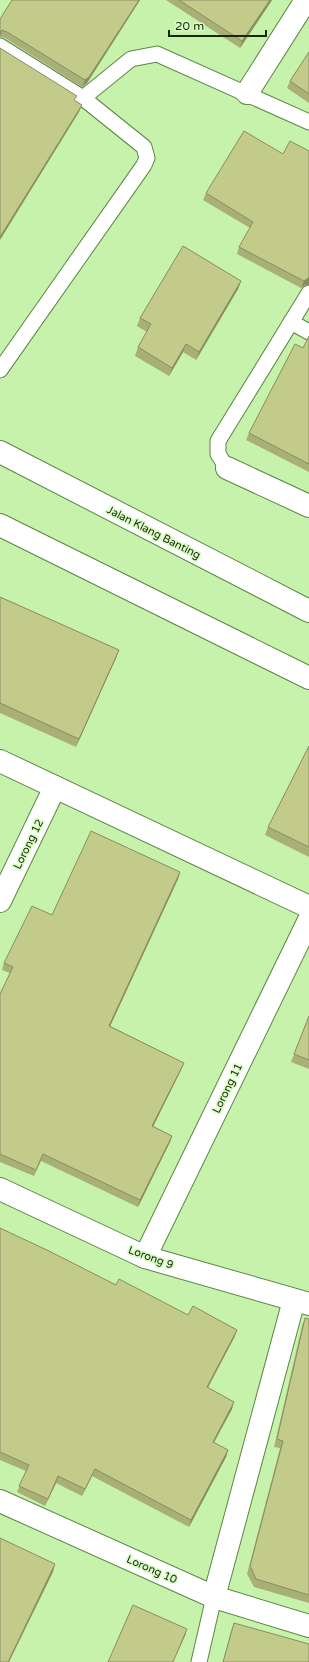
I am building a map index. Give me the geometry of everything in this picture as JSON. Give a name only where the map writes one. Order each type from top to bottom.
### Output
[{"type":"main road","points":[[247,93],[306,0]]},
{"type":"main road","name":"Jalan Klang Banting","points":[[0,452],[309,611]]},
{"type":"main road","points":[[227,468],[309,506]]},
{"type":"main road","points":[[1,527],[309,678]]},
{"type":"main road","points":[[0,761],[309,907]]},
{"type":"main road","name":"Lorong 12","points":[[0,901],[56,787]]},
{"type":"main road","name":"Lorong 11","points":[[145,1257],[309,920]]},
{"type":"main road","name":"Lorong 9","points":[[0,1189],[145,1257],[302,1302]]},
{"type":"main road","points":[[214,1597],[302,1302]]},
{"type":"main road","name":"Lorong 10","points":[[0,1501],[214,1597],[309,1626]]},
{"type":"lane","points":[[0,46],[83,98],[144,147],[147,158],[144,166],[0,370]]},
{"type":"lane","points":[[83,98],[131,59],[157,54],[309,122]]},
{"type":"lane","points":[[227,468],[218,454],[218,441],[309,294]]},
{"type":"lane","points":[[291,322],[309,332]]},
{"type":"lane","points":[[199,1662],[214,1597]]},
{"type":"building","points":[[12,0],[139,0],[89,77],[85,80],[7,32],[2,30],[0,32],[0,19]]},
{"type":"building","points":[[179,0],[270,0],[242,41]]},
{"type":"building","points":[[0,48],[77,96],[74,100],[82,105],[0,237]]},
{"type":"building","points":[[309,52],[309,94],[290,81]]},
{"type":"building","points":[[244,131],[283,154],[290,141],[309,151],[309,278],[304,281],[239,247],[253,222],[206,193]]},
{"type":"building","points":[[183,246],[241,281],[199,352],[186,344],[172,368],[138,347],[151,324],[140,318]]},
{"type":"building","points":[[309,336],[309,464],[249,433],[295,344],[303,348]]},
{"type":"building","points":[[0,597],[119,650],[79,739],[0,703]]},
{"type":"building","points":[[309,746],[309,847],[268,827]]},
{"type":"building","points":[[91,831],[180,872],[109,1026],[184,1063],[152,1126],[172,1136],[140,1200],[43,1154],[36,1170],[0,1154],[0,994],[13,967],[4,963],[32,906],[52,915]]},
{"type":"building","points":[[309,1016],[309,1060],[294,1054]]},
{"type":"building","points":[[0,1228],[116,1285],[119,1279],[188,1315],[193,1306],[237,1330],[207,1387],[234,1402],[213,1442],[228,1450],[191,1520],[95,1469],[85,1489],[58,1476],[48,1499],[19,1486],[29,1465],[0,1452]]},
{"type":"building","points":[[305,1318],[309,1319],[309,1595],[256,1579],[250,1566],[283,1441],[277,1439]]},
{"type":"building","points":[[0,1538],[55,1564],[8,1662],[0,1662]]},
{"type":"building","points":[[133,1605],[187,1629],[173,1662],[108,1662]]},
{"type":"building","points":[[234,1623],[309,1644],[309,1662],[223,1662]]}]
